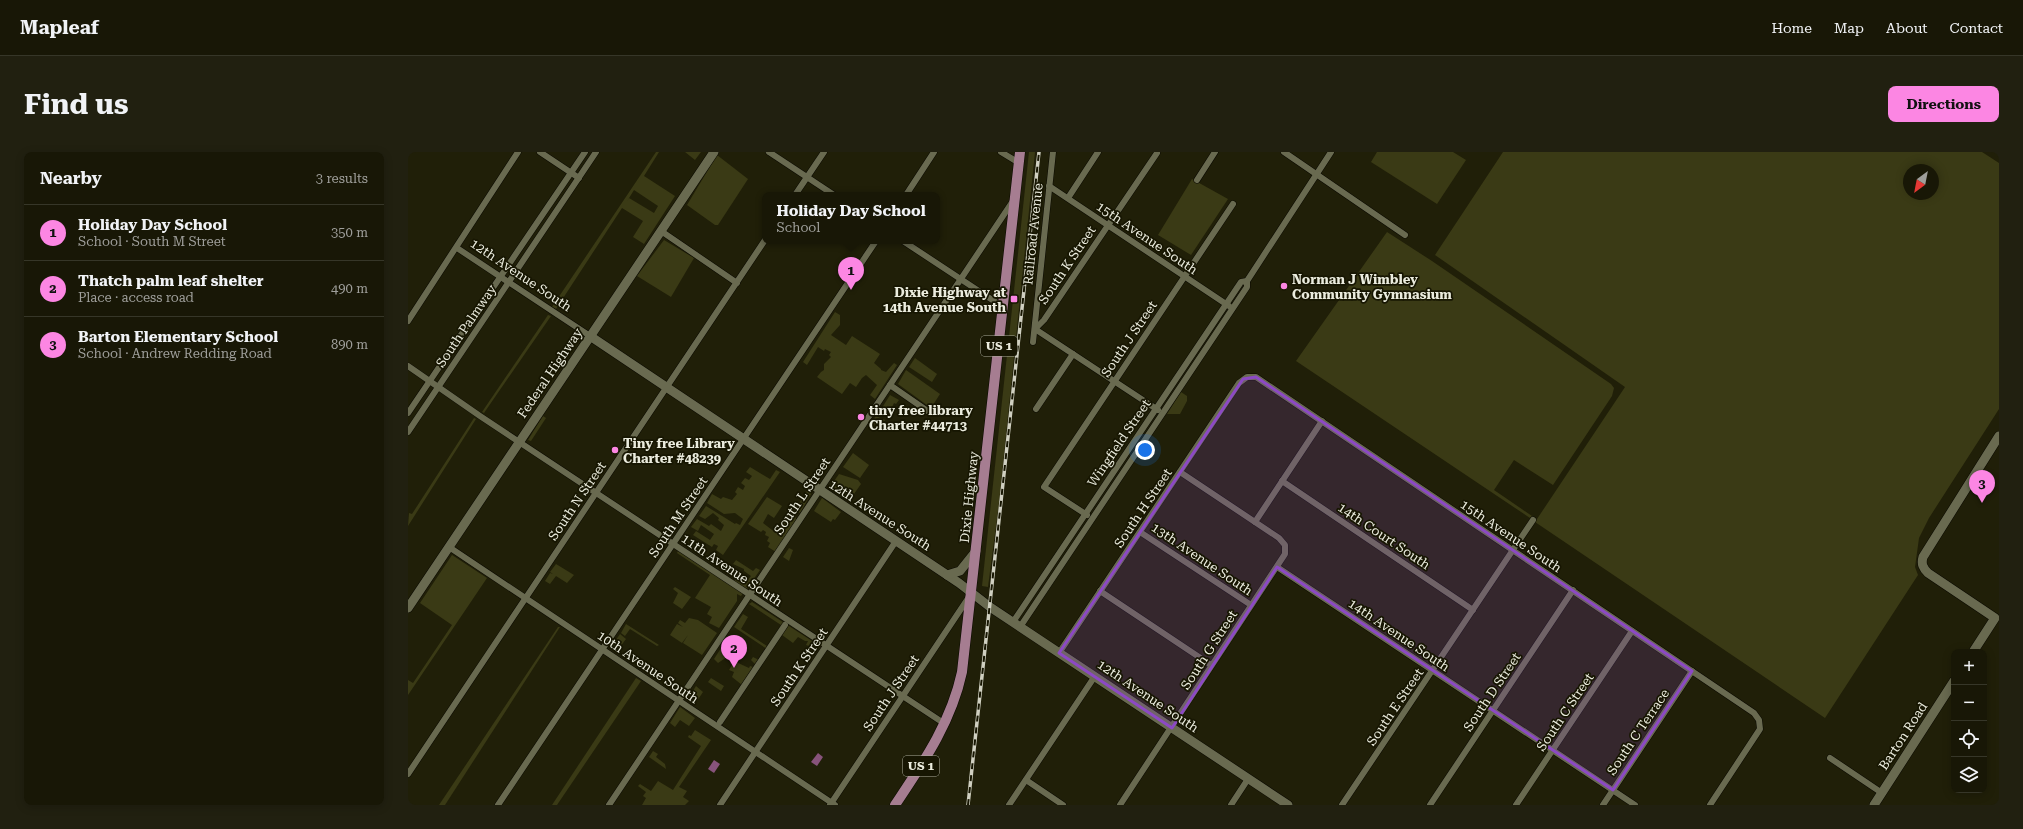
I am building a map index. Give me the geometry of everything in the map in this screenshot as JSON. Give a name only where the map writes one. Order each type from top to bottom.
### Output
[{"type":"main road","name":"Dixie Highway","points":[[895,805],[927,757],[945,724],[957,692],[962,672],[1020,152]]},
{"type":"street","points":[[408,320],[518,152]]},
{"type":"street","points":[[540,152],[579,178]]},
{"type":"street","name":"South Palmway","points":[[408,413],[585,152]]},
{"type":"street","name":"South Palmway","points":[[408,432],[596,152]]},
{"type":"street","name":"Federal Highway","points":[[408,608],[714,152]]},
{"type":"street","points":[[770,152],[830,192]]},
{"type":"street","points":[[797,192],[824,152]]},
{"type":"street","points":[[908,192],[934,152]]},
{"type":"street","points":[[1001,152],[1019,163]]},
{"type":"street","name":"Railroad Avenue","points":[[1033,342],[1035,329],[1034,318],[1053,152]]},
{"type":"street","points":[[1068,198],[1098,152]]},
{"type":"street","points":[[1197,180],[1215,152]]},
{"type":"street","points":[[1284,152],[1405,236]]},
{"type":"street","name":"Wingfield Street","points":[[1016,624],[1092,519],[1247,287],[1247,281],[1332,152]]},
{"type":"street","name":"South K Street","points":[[1035,329],[1044,320],[1157,153]]},
{"type":"street","name":"15th Avenue South","points":[[1049,186],[1233,308]]},
{"type":"street","name":"South L Street","points":[[609,805],[1014,199]]},
{"type":"street","name":"South J Street","points":[[1085,514],[1044,487],[1233,204]]},
{"type":"street","points":[[661,231],[737,283]]},
{"type":"street","name":"South N Street","points":[[408,774],[762,244]]},
{"type":"street","name":"South M Street","points":[[498,805],[874,244]]},
{"type":"street","points":[[908,244],[1003,307]]},
{"type":"street","name":"12th Avenue South","points":[[456,248],[947,575],[1016,624],[1288,805]]},
{"type":"street","name":"Wingfield Street","points":[[1016,624],[1085,514],[1226,304],[1241,282],[1247,281]]},
{"type":"street","points":[[1035,329],[1162,414]]},
{"type":"street","points":[[1036,409],[1073,354]]},
{"type":"street","name":"11th Avenue South","points":[[408,366],[749,595],[945,724]]},
{"type":"street","name":"15th Avenue South","points":[[1247,377],[1256,377],[1754,713],[1760,720],[1760,729],[1710,805]]},
{"type":"street","name":"South H Street","points":[[1059,652],[1240,383],[1247,377]]},
{"type":"street","points":[[890,385],[929,412]]},
{"type":"street","points":[[1255,522],[1322,421]]},
{"type":"street","points":[[1975,649],[1997,615],[1928,573],[1924,570],[1922,561],[1923,557],[1999,436]]},
{"type":"street","points":[[1180,472],[1279,538],[1285,545],[1285,554],[1277,567]]},
{"type":"street","name":"14th Court South","points":[[1282,481],[1473,610]]},
{"type":"street","points":[[1103,487],[1110,492]]},
{"type":"street","points":[[1085,514],[1092,519]]},
{"type":"street","name":"South E Street","points":[[1342,805],[1532,520]]},
{"type":"street","name":"13th Avenue South","points":[[1140,532],[1251,606]]},
{"type":"street","name":"South K Street","points":[[720,805],[896,541]]},
{"type":"street","name":"10th Avenue South","points":[[449,547],[832,804]]},
{"type":"street","points":[[947,575],[960,571],[976,551]]},
{"type":"street","name":"South G Street","points":[[1120,805],[1277,567]]},
{"type":"street","name":"14th Avenue South","points":[[1277,567],[1635,805]]},
{"type":"street","name":"South D Street","points":[[1430,805],[1572,590]]},
{"type":"street","points":[[1100,591],[1211,665]]},
{"type":"street","name":"South J Street","points":[[832,804],[971,593]]},
{"type":"street","points":[[720,722],[785,625]]},
{"type":"street","name":"South C Street","points":[[1516,805],[1632,631]]},
{"type":"street","name":"South C Terrace","points":[[1603,805],[1692,671]]},
{"type":"street","points":[[1009,805],[1095,676]]},
{"type":"street","name":"Barton Road","points":[[1874,805],[1951,685]]},
{"type":"street","points":[[1830,758],[1882,793]]},
{"type":"street","points":[[1231,805],[1248,779]]},
{"type":"street","points":[[1026,780],[1063,805]]},
{"type":"highlighted area","points":[[1256,377],[1692,671],[1613,790],[1277,567],[1172,728],[1059,653],[1243,379]]},
{"type":"shaded area","points":[[656,152],[659,152],[644,176],[675,196],[644,244],[633,237],[643,221],[622,208],[556,309],[552,307]],"holes":[[[634,190],[658,206],[654,213],[629,198]]]},
{"type":"shaded area","points":[[685,152],[701,152],[695,160]]},
{"type":"shaded area","points":[[1029,152],[1035,152],[999,503],[988,587],[982,586]]},
{"type":"shaded area","points":[[1377,152],[1453,152],[1466,160],[1437,204],[1371,162]]},
{"type":"shaded area","points":[[1503,152],[1982,152],[1999,163],[1999,409],[1929,518],[1919,538],[1915,567],[1918,575],[1825,718],[1535,522],[1625,387],[1435,255]]},
{"type":"shaded area","points":[[717,155],[748,179],[718,225],[715,225],[687,205]]},
{"type":"shaded area","points":[[1192,179],[1228,199],[1191,255],[1158,235]]},
{"type":"shaded area","points":[[1387,232],[1432,261],[1611,384],[1614,388],[1612,396],[1553,485],[1514,460],[1494,490],[1532,516],[1530,518],[1296,361]]},
{"type":"shaded area","points":[[664,240],[694,258],[671,297],[637,276]]},
{"type":"shaded area","points":[[835,312],[840,315],[840,325],[831,335],[846,345],[852,336],[880,354],[874,363],[881,370],[886,372],[894,363],[897,365],[875,399],[870,395],[877,385],[866,375],[856,387],[850,383],[842,394],[817,377],[824,370],[824,364],[831,357],[829,355],[831,352],[825,349],[824,351],[818,347],[807,365],[803,362]]},
{"type":"shaded area","points":[[548,315],[551,316],[484,413],[482,412]]},
{"type":"shaded area","points":[[915,358],[937,374],[932,382],[909,367]]},
{"type":"shaded area","points":[[906,370],[940,394],[931,408],[898,384]]},
{"type":"shaded area","points":[[1181,392],[1187,396],[1187,401],[1180,414],[1167,414]]},
{"type":"shaded area","points":[[890,395],[899,400],[896,404],[894,403],[889,413],[886,412],[885,415],[880,411]]},
{"type":"shaded area","points":[[543,416],[546,418],[531,441],[528,440]]},
{"type":"shaded area","points":[[876,416],[885,420],[880,428],[871,422]]},
{"type":"shaded area","points":[[474,418],[476,419],[408,526],[409,513],[412,514]]},
{"type":"shaded area","points":[[853,453],[869,465],[860,478],[843,467]]},
{"type":"shaded area","points":[[750,467],[770,479],[776,470],[780,472],[723,555],[716,550],[718,546],[714,544],[712,547],[693,535],[696,531],[710,540],[714,534],[701,525],[698,531],[691,527],[697,519],[709,526],[711,524],[721,531],[724,525],[713,513],[705,519],[699,516],[706,506],[735,524],[740,525],[743,519],[735,513],[724,514],[707,503],[712,494],[721,499],[723,497],[732,500],[737,494],[735,492],[738,487],[743,490],[745,486],[741,483],[745,478],[749,480],[752,476],[746,472]]},
{"type":"shaded area","points":[[839,474],[858,480],[861,484],[849,501],[833,490],[832,484]]},
{"type":"shaded area","points":[[808,489],[812,491],[811,494],[800,513],[795,510],[796,520],[776,552],[768,547],[770,543],[767,541],[769,537],[765,535],[766,532],[763,530],[761,532],[748,524],[767,497],[782,506],[774,518],[768,514],[763,523],[776,533],[791,511],[793,513]]},
{"type":"shaded area","points":[[822,498],[841,512],[835,520],[833,519],[831,522],[814,511]]},
{"type":"shaded area","points":[[789,548],[793,550],[789,561],[783,557]]},
{"type":"shaded area","points":[[678,551],[743,593],[741,596],[737,594],[737,601],[719,628],[709,623],[712,617],[707,614],[711,607],[695,598],[710,575],[677,553]]},
{"type":"shaded area","points":[[452,555],[487,578],[408,695],[408,680],[413,683],[452,625],[420,603]]},
{"type":"shaded area","points":[[736,560],[753,571],[756,568],[760,570],[747,589],[734,581],[738,575],[747,581],[751,576],[744,571],[744,569],[733,564]]},
{"type":"shaded area","points":[[556,564],[574,575],[567,583],[556,576],[550,584],[545,581],[550,573],[553,574],[550,572]]},
{"type":"shaded area","points":[[675,587],[691,597],[682,609],[673,603],[678,593],[673,589]]},
{"type":"shaded area","points":[[752,602],[812,641],[809,646],[806,645],[808,641],[798,637],[793,643],[782,635],[729,711],[725,708],[742,685],[732,677],[734,672],[729,670],[734,662],[727,657],[718,663],[714,659],[725,642],[730,645],[725,652],[736,660],[736,662],[749,668],[750,666],[753,667],[755,664],[751,660],[753,657],[759,660],[767,649],[734,627],[743,614],[748,617],[741,629],[767,646],[781,625],[749,604]]},
{"type":"shaded area","points":[[689,618],[698,620],[717,633],[702,655],[683,643],[688,635],[682,643],[670,635],[677,624],[683,627],[678,623],[680,620],[685,623]]},
{"type":"shaded area","points":[[626,624],[659,645],[657,646],[630,629],[625,636],[621,633]]},
{"type":"shaded area","points":[[558,627],[560,627],[445,805],[439,805]]},
{"type":"shaded area","points":[[620,634],[626,639],[617,651],[611,647]]},
{"type":"shaded area","points":[[636,678],[641,681],[557,805],[552,805]]},
{"type":"shaded area","points":[[711,678],[724,686],[721,691],[708,682]]},
{"type":"shaded area","points":[[696,686],[703,692],[695,704],[688,699]]},
{"type":"shaded area","points":[[680,707],[695,718],[689,726],[680,720],[675,727],[670,723]]},
{"type":"shaded area","points":[[695,730],[711,740],[679,787],[687,791],[683,797],[689,801],[685,805],[642,805],[646,798],[643,796],[646,792],[638,786],[640,784],[651,791],[658,781],[673,790],[701,746],[688,737],[689,735],[691,736]]},
{"type":"shaded area","points":[[653,751],[658,754],[656,757],[665,764],[666,769],[649,757]]},
{"type":"shaded area","points":[[818,753],[823,757],[817,766],[811,762]]},
{"type":"shaded area","points":[[714,760],[720,764],[714,773],[708,769]]},
{"type":"railway","points":[[968,805],[1039,152]]},
{"type":"place","name":"Norman J Wimbley Community Gymnasium","points":[[1284,286]]},
{"type":"place","name":"Holiday Day School","points":[[851,290]]},
{"type":"place","name":"Dixie Highway at 14th Avenue South","points":[[1014,299]]},
{"type":"place","name":"tiny free library Charter #44713","points":[[861,417]]},
{"type":"place","name":"Tiny free Library Charter #48239","points":[[615,450]]},
{"type":"place","name":"Barton Elementary School","points":[[1982,503]]},
{"type":"place","name":"Thatch palm leaf shelter","points":[[734,668]]}]
